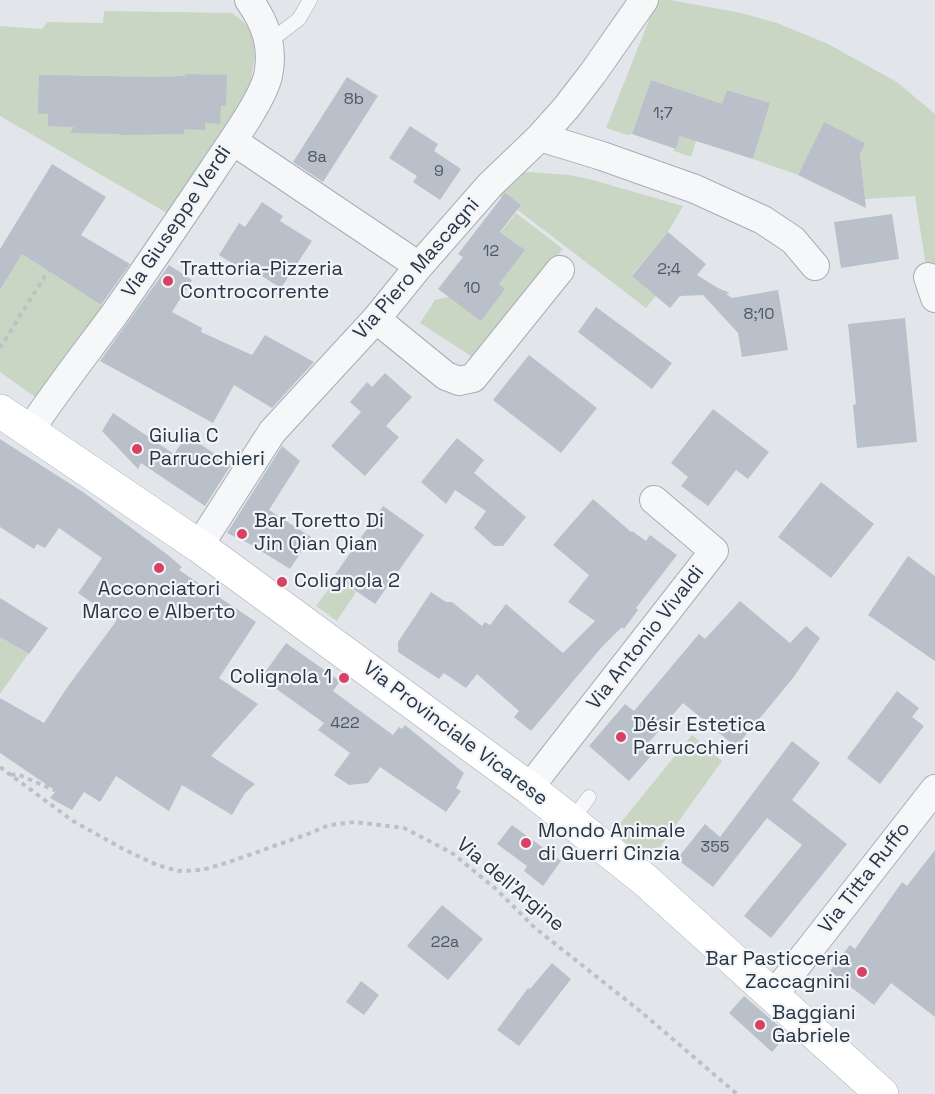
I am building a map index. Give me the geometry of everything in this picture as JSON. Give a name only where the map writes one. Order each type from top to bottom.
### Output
[{"type":"main road","name":"Via Provinciale Vicarese","points":[[0,411],[199,546],[530,788],[580,809],[645,880],[882,1094]]},
{"type":"street","name":"Via Giuseppe Verdi","points":[[30,430],[113,316],[233,141],[258,98],[267,79],[270,41],[259,14],[249,0]]},
{"type":"street","name":"Via Piero Mascagni","points":[[199,546],[272,432],[376,319],[418,266],[490,184],[540,137],[594,74],[644,0]]},
{"type":"street","points":[[540,137],[602,156],[705,193],[763,220],[793,240],[815,266]]},
{"type":"street","points":[[233,141],[407,258]]},
{"type":"street","points":[[376,319],[446,376],[459,381],[473,378],[560,270]]},
{"type":"street","name":"Via Antonio Vivaldi","points":[[530,788],[714,551],[654,501]]},
{"type":"street","name":"Via Titta Ruffo","points":[[773,996],[935,789]]},
{"type":"lane","points":[[270,41],[299,19],[310,0]]},
{"type":"path","points":[[0,348],[48,271]]},
{"type":"path","points":[[10,775],[17,774],[54,789],[76,761],[77,752],[97,717]]},
{"type":"path","name":"Via dell'Argine","points":[[0,767],[73,821],[125,850],[157,865],[178,871],[202,870],[281,844],[329,825],[355,822],[404,828],[452,853],[496,889],[535,928],[640,1011],[737,1094]]},
{"type":"green space","points":[[657,0],[670,0],[741,13],[777,23],[828,44],[897,82],[935,114],[935,273],[927,273],[915,196],[865,199],[860,154],[864,143],[824,122],[798,175],[753,159],[770,103],[727,90],[710,145],[696,141],[691,157],[672,150],[676,149],[694,95],[651,80],[632,134],[627,135],[606,128]]},
{"type":"green space","points":[[104,11],[232,13],[253,33],[255,55],[250,86],[172,216],[0,116],[0,26],[42,29],[47,22],[103,23]]},
{"type":"green space","points":[[528,172],[589,179],[683,206],[668,232],[632,275],[656,296],[646,308],[498,195],[514,175]]},
{"type":"green space","points":[[516,213],[563,249],[474,358],[420,323],[435,300],[499,284],[524,250],[501,232]]},
{"type":"green space","points":[[22,254],[104,307],[38,399],[0,372],[0,290]]},
{"type":"green space","points":[[337,578],[356,592],[337,621],[316,606]]},
{"type":"green space","points":[[0,637],[28,654],[0,694]]},
{"type":"green space","points":[[692,735],[722,761],[650,861],[613,832]]},
{"type":"building","points":[[185,74],[227,75],[226,105],[221,106],[220,124],[205,123],[205,130],[185,129],[183,134],[70,133],[74,127],[48,126],[48,114],[38,113],[39,75],[157,77],[185,76]]},
{"type":"building","points":[[347,77],[378,96],[323,182],[293,162]]},
{"type":"building","points":[[651,80],[722,104],[727,90],[770,103],[753,159],[680,136],[676,149],[632,134]]},
{"type":"building","points":[[824,122],[865,143],[860,154],[866,208],[798,175]]},
{"type":"building","points":[[410,126],[438,144],[434,151],[461,169],[440,200],[413,182],[417,176],[389,158]]},
{"type":"building","points":[[52,164],[106,197],[81,235],[130,264],[101,305],[22,254],[0,290],[0,249]]},
{"type":"building","points":[[505,193],[521,205],[500,232],[525,250],[499,284],[505,289],[481,321],[438,289],[463,257],[458,254]]},
{"type":"building","points":[[262,202],[283,216],[280,221],[312,241],[281,288],[247,267],[245,271],[219,255],[239,223],[245,227]]},
{"type":"building","points":[[892,214],[899,259],[841,268],[834,222]]},
{"type":"building","points":[[668,232],[706,264],[697,275],[730,293],[726,294],[732,298],[778,290],[788,350],[742,357],[738,333],[703,295],[680,296],[670,308],[632,276]]},
{"type":"building","points":[[169,265],[192,280],[172,312],[202,328],[201,332],[252,355],[265,335],[314,362],[272,408],[234,385],[213,423],[100,361]]},
{"type":"building","points":[[596,307],[672,363],[652,389],[578,332]]},
{"type":"building","points":[[905,318],[917,442],[857,448],[853,405],[856,404],[848,324]]},
{"type":"building","points":[[529,355],[597,408],[561,453],[493,400]]},
{"type":"building","points":[[385,373],[412,397],[386,426],[399,437],[365,476],[331,446],[361,412],[350,402],[367,382],[372,387]]},
{"type":"building","points":[[713,409],[769,452],[748,479],[736,470],[708,506],[681,486],[688,477],[671,463]]},
{"type":"building","points":[[113,413],[174,454],[187,435],[231,465],[205,506],[141,463],[138,469],[102,431]]},
{"type":"building","points":[[457,438],[484,460],[474,473],[526,517],[503,546],[494,546],[474,528],[486,511],[455,490],[446,504],[421,482]]},
{"type":"building","points":[[0,439],[83,492],[168,555],[182,567],[179,570],[256,622],[219,678],[258,704],[211,756],[255,784],[245,793],[232,815],[182,785],[169,811],[116,776],[100,802],[84,792],[72,810],[50,798],[56,791],[0,753],[0,698],[44,723],[117,620],[78,593],[102,558],[59,528],[45,548],[37,544],[34,549],[0,527]]},
{"type":"building","points":[[282,446],[300,461],[269,510],[311,537],[290,569],[227,533]]},
{"type":"building","points":[[821,482],[874,524],[831,578],[778,537]]},
{"type":"building","points":[[593,499],[631,532],[646,541],[650,535],[677,555],[636,608],[638,610],[624,629],[622,627],[601,648],[531,731],[514,717],[519,711],[477,674],[466,688],[444,673],[439,679],[398,652],[398,642],[431,592],[446,602],[452,602],[482,626],[485,622],[490,625],[506,604],[563,653],[595,621],[568,602],[589,575],[553,545]]},
{"type":"building","points":[[383,506],[424,535],[375,604],[334,576]]},
{"type":"building","points":[[908,556],[935,576],[935,661],[868,615]]},
{"type":"building","points":[[0,598],[48,628],[29,654],[0,637]]},
{"type":"building","points":[[740,601],[790,643],[806,626],[820,638],[793,678],[736,747],[683,703],[643,749],[651,756],[629,781],[589,746],[625,704],[634,711],[699,634],[705,639]]},
{"type":"building","points":[[286,643],[340,681],[333,691],[393,735],[399,727],[402,729],[405,725],[464,773],[456,788],[461,791],[446,812],[380,767],[368,783],[349,785],[334,775],[350,753],[318,730],[324,723],[261,678]]},
{"type":"building","points":[[897,691],[919,708],[912,717],[924,726],[880,784],[847,758]]},
{"type":"building","points":[[792,741],[820,763],[792,800],[847,844],[771,938],[744,916],[802,845],[767,818],[713,887],[677,859],[705,824],[720,837]]},
{"type":"building","points":[[512,825],[561,861],[543,886],[524,871],[527,866],[497,844]]},
{"type":"building","points":[[935,850],[935,1017],[891,983],[874,1005],[830,971],[850,945],[855,949],[902,882],[907,886]]},
{"type":"building","points":[[442,905],[483,939],[448,980],[407,946]]},
{"type":"building","points":[[552,963],[571,979],[519,1046],[497,1030],[528,988],[530,989]]},
{"type":"building","points":[[361,981],[379,995],[364,1015],[346,1002]]},
{"type":"building","name":"Baggiani Gabriele","points":[[744,996],[788,1034],[772,1052],[729,1013]]},
{"type":"place","name":"Trattoria-Pizzeria Controcorrente","points":[[168,281]]},
{"type":"place","name":"Giulia C Parrucchieri","points":[[137,449]]},
{"type":"place","name":"Bar Toretto Di Jin Qian Qian","points":[[242,534]]},
{"type":"place","name":"Acconciatori Marco e Alberto","points":[[159,568]]},
{"type":"place","name":"Colignola 2","points":[[282,582]]},
{"type":"place","name":"Colignola 1","points":[[344,678]]},
{"type":"place","name":"Désir Estetica Parrucchieri","points":[[621,737]]},
{"type":"place","name":"Mondo Animale di Guerri Cinzia","points":[[526,843]]},
{"type":"place","name":"Bar Pasticceria Zaccagnini","points":[[862,972]]},
{"type":"place","name":"Baggiani Gabriele","points":[[760,1025]]}]
